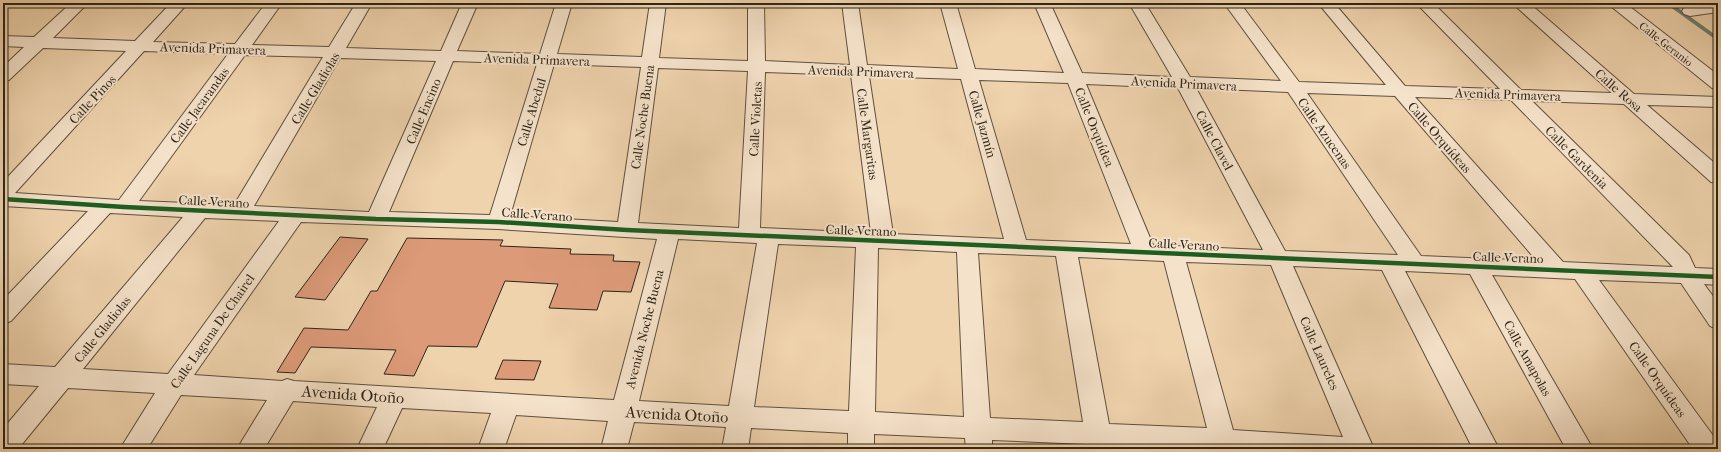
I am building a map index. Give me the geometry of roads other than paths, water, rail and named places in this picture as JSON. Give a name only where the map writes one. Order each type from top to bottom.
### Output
[{"type":"street","points":[[3,76],[80,3]]},
{"type":"street","name":"Calle Pinos","points":[[3,215],[8,197],[180,3]]},
{"type":"street","name":"Calle Jacarandas","points":[[3,315],[115,207],[274,3]]},
{"type":"street","name":"Calle Gladiolas","points":[[240,213],[364,3]]},
{"type":"street","name":"Calle Encino","points":[[376,218],[470,3]]},
{"type":"street","name":"Calle Abedul","points":[[498,222],[564,3]]},
{"type":"street","name":"Calle Noche Buena","points":[[627,230],[658,3]]},
{"type":"street","name":"Calle Violetas","points":[[735,449],[741,418],[759,236],[756,3]]},
{"type":"street","name":"Calle Margaritas","points":[[850,3],[859,71],[875,240],[860,449]]},
{"type":"street","name":"Calle Jazmín","points":[[948,3],[1017,246]]},
{"type":"street","name":"Calle Orquídea","points":[[1042,3],[1075,78],[1145,252]]},
{"type":"street","name":"Calle Clavel","points":[[1137,3],[1185,84],[1278,257]]},
{"type":"street","name":"Calle Azucenas","points":[[1232,3],[1294,88],[1416,264]]},
{"type":"street","name":"Calle Orquídeas","points":[[1326,3],[1401,92],[1556,270]]},
{"type":"street","name":"Calle Gardenia","points":[[1424,3],[1513,94],[1681,260],[1687,275],[1700,298],[1718,320]]},
{"type":"street","name":"Calle Rosa","points":[[1520,3],[1718,177]]},
{"type":"street","name":"Calle Geranio","points":[[1615,3],[1718,84]]},
{"type":"street","points":[[1690,11],[1718,7]]},
{"type":"street","name":"Avenida Primavera","points":[[3,42],[547,59],[757,68],[1075,78],[1185,84],[1401,92],[1513,94],[1718,102]]},
{"type":"street","name":"Calle Verano","points":[[8,197],[115,207],[240,213],[498,222],[669,232],[1718,277]]},
{"type":"street","name":"Calle Gladiolas","points":[[3,448],[200,210]]},
{"type":"street","name":"Calle Laguna De Chairel","points":[[132,449],[175,383],[294,215]]},
{"type":"street","name":"Avenida Noche Buena","points":[[614,449],[669,232]]},
{"type":"street","points":[[967,244],[979,438]]},
{"type":"street","points":[[1066,249],[1099,442]]},
{"type":"street","points":[[1174,254],[1223,444]]},
{"type":"street","name":"Calle Laureles","points":[[1278,257],[1347,449]]},
{"type":"street","points":[[1389,262],[1486,449]]},
{"type":"street","name":"Calle Amapolas","points":[[1476,266],[1580,449]]},
{"type":"street","name":"Calle Orquídeas","points":[[1581,271],[1708,449]]},
{"type":"street","name":"Avenida Otoño","points":[[3,374],[63,376],[741,418],[862,422],[979,438],[1223,444],[1347,449]]},
{"type":"street","points":[[250,449],[287,390]]},
{"type":"street","points":[[370,449],[394,397]]},
{"type":"street","points":[[491,449],[507,404]]},
{"type":"waterway","points":[[1668,3],[1718,39]]}]
